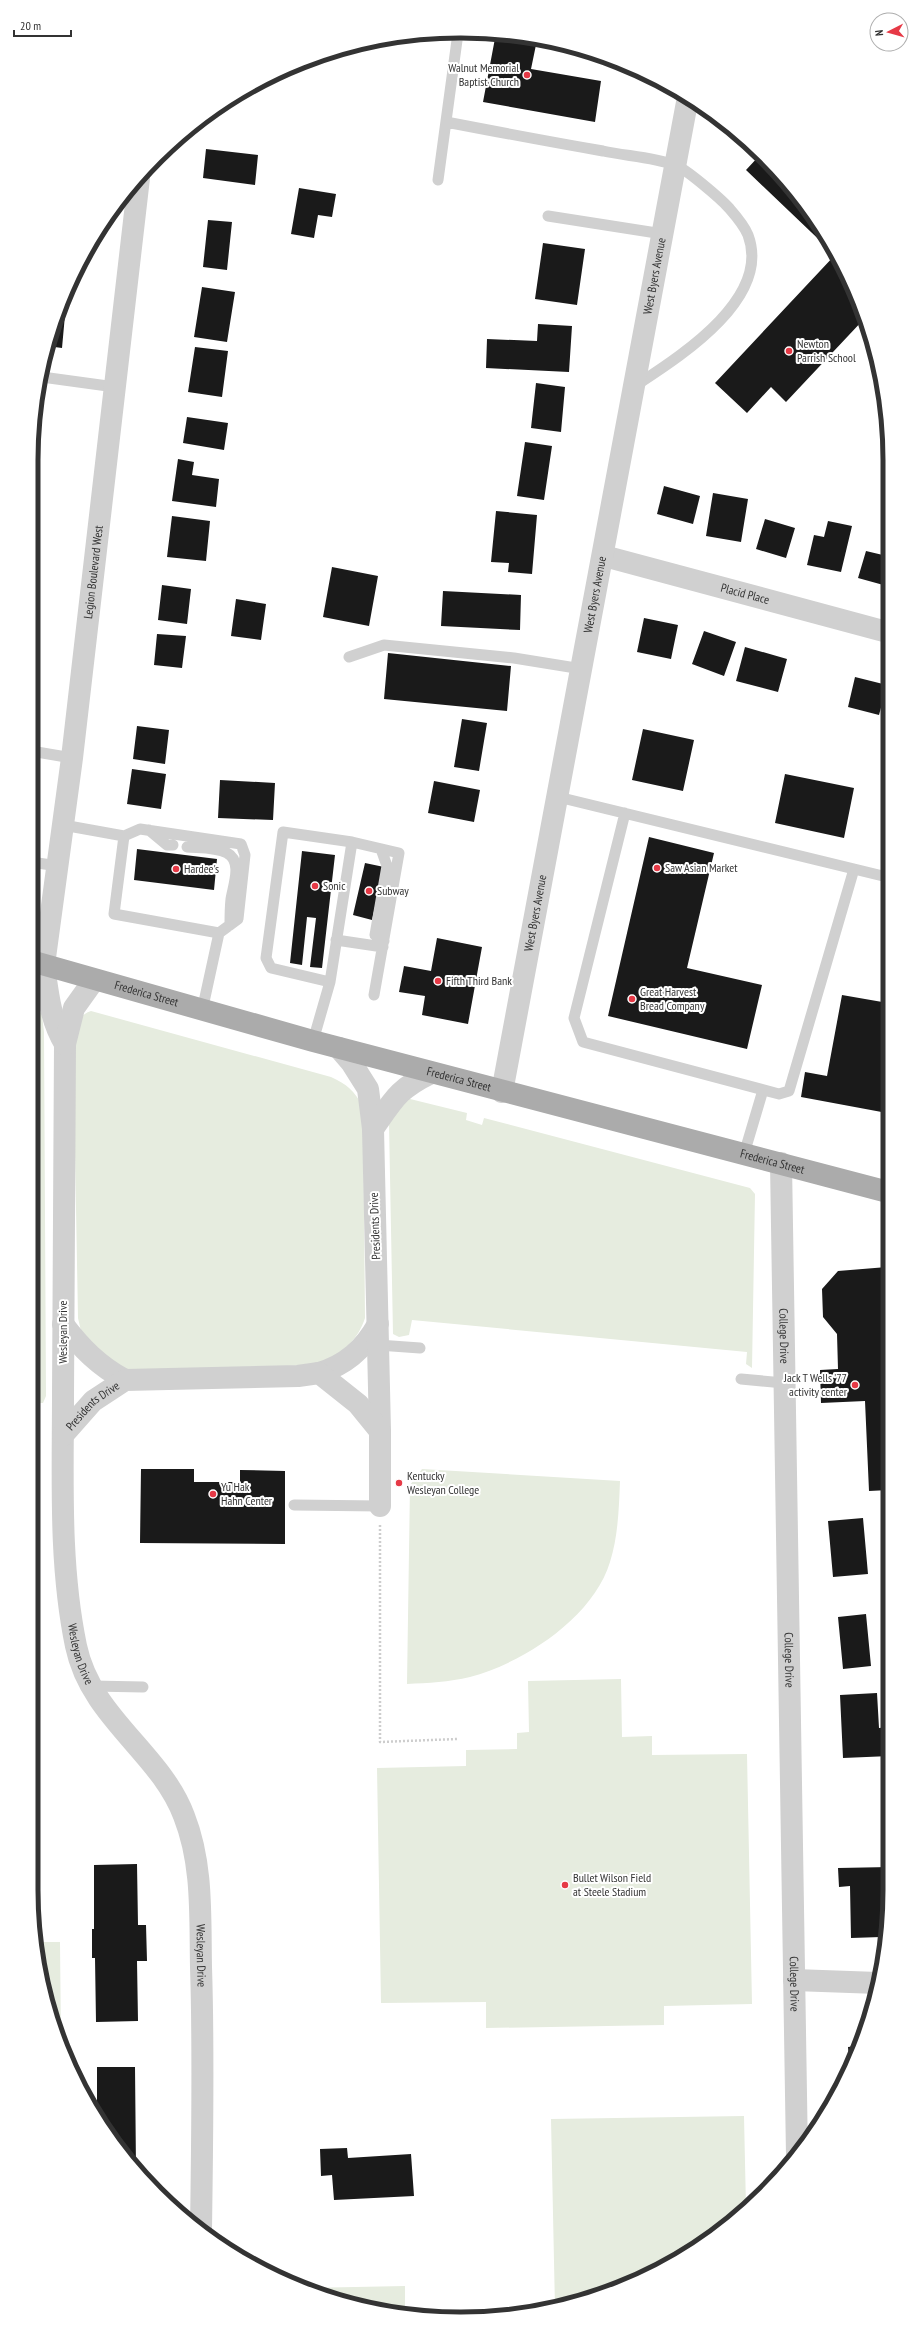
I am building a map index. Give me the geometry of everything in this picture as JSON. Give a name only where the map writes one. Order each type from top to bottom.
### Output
[{"type":"main road","name":"Frederica Street","points":[[38,963],[202,1011],[502,1092],[883,1191]]},
{"type":"street","name":"West Byers Avenue","points":[[502,1092],[604,556],[687,104]]},
{"type":"street","name":"Legion Boulevard West","points":[[38,963],[58,866],[72,758],[138,188]]},
{"type":"street","name":"Placid Place","points":[[604,556],[883,631]]},
{"type":"street","points":[[38,963],[55,1027],[65,1044]]},
{"type":"street","name":"Wesleyan Drive","points":[[94,980],[74,1008],[65,1044],[63,1324],[65,1578],[77,1649],[92,1686],[103,1708],[166,1783],[183,1811],[193,1842],[199,1874],[203,2025],[202,2224]]},
{"type":"street","name":"Presidents Drive","points":[[339,1048],[351,1062],[368,1089],[373,1129],[380,1430],[380,1506]]},
{"type":"street","points":[[373,1129],[398,1093],[410,1083],[431,1072]]},
{"type":"street","name":"College Drive","points":[[780,1164],[797,2146]]},
{"type":"street","name":"Presidents Drive","points":[[63,1324],[75,1341],[93,1360],[125,1380]]},
{"type":"street","name":"Presidents Drive","points":[[63,1435],[93,1401],[125,1380],[298,1376],[319,1373],[335,1368],[355,1355],[370,1339],[378,1334]]},
{"type":"street","points":[[319,1373],[358,1404],[380,1430]]},
{"type":"street","points":[[794,1980],[873,1983]]},
{"type":"lane","points":[[438,180],[457,38]]},
{"type":"lane","points":[[446,122],[676,165],[724,202],[744,227],[751,247],[750,274],[738,299],[705,335],[669,364],[635,386]]},
{"type":"lane","points":[[548,216],[663,234]]},
{"type":"lane","points":[[46,378],[115,387]]},
{"type":"lane","points":[[349,657],[384,645],[514,658],[582,669]]},
{"type":"lane","points":[[38,752],[72,758]]},
{"type":"lane","points":[[558,796],[883,876]]},
{"type":"lane","points":[[625,813],[574,1018],[583,1042],[779,1094],[789,1091],[854,869]]},
{"type":"lane","points":[[63,825],[124,836],[140,829],[241,844],[245,855],[238,919],[219,933],[202,1011]]},
{"type":"lane","points":[[149,830],[167,845],[172,846]]},
{"type":"lane","points":[[330,982],[271,968],[266,958],[283,832],[352,842],[399,853],[374,995]]},
{"type":"lane","points":[[124,836],[114,914],[219,933]]},
{"type":"lane","points":[[313,1041],[330,982],[352,842]]},
{"type":"lane","points":[[187,847],[217,849],[229,854],[235,861],[236,873],[231,901],[230,924]]},
{"type":"lane","points":[[381,849],[387,866],[375,935],[383,944]]},
{"type":"lane","points":[[38,863],[58,866]]},
{"type":"lane","points":[[336,940],[383,944]]},
{"type":"lane","points":[[744,1154],[763,1090]]},
{"type":"lane","points":[[378,1334],[420,1348]]},
{"type":"lane","points":[[741,1379],[784,1384]]},
{"type":"lane","points":[[294,1505],[380,1506]]},
{"type":"lane","points":[[92,1686],[143,1687]]},
{"type":"path","points":[[380,1506],[380,1742],[457,1739]]},
{"type":"shaded area","points":[[38,1008],[42,1015],[44,1032],[46,1396],[43,1403],[38,1403]]},
{"type":"shaded area","points":[[91,1011],[331,1077],[346,1085],[360,1101],[363,1106],[365,1318],[354,1339],[344,1350],[326,1365],[130,1370],[113,1364],[81,1331],[78,1318],[73,1042],[76,1028],[82,1016]]},
{"type":"shaded area","points":[[406,1098],[467,1113],[466,1120],[482,1125],[484,1118],[750,1188],[755,1194],[752,1368],[746,1364],[747,1352],[412,1320],[409,1335],[399,1337],[393,1334],[389,1123]]},
{"type":"shaded area","points":[[422,1469],[620,1481],[619,1512],[613,1552],[601,1582],[588,1602],[554,1635],[512,1661],[470,1677],[431,1683],[407,1684],[410,1485]]},
{"type":"shaded area","name":"Bullet Wilson Field at Steele Stadium","points":[[621,1679],[622,1737],[652,1736],[652,1755],[747,1754],[752,2004],[664,2006],[664,2025],[486,2028],[486,2002],[381,2003],[377,1768],[466,1766],[466,1750],[517,1749],[517,1733],[529,1732],[528,1681]]},
{"type":"shaded area","points":[[42,1942],[60,1942],[61,2027],[52,1999]]},
{"type":"shaded area","points":[[744,2116],[746,2201],[718,2225],[672,2255],[622,2280],[596,2290],[555,2301],[551,2119]]},
{"type":"shaded area","points":[[405,2286],[405,2308],[351,2298],[319,2288]]},
{"type":"building","name":"Walnut Memorial Baptist Church","points":[[495,40],[536,45],[531,69],[601,81],[595,122],[483,102]]},
{"type":"building","points":[[206,149],[258,155],[255,185],[203,178]]},
{"type":"building","points":[[756,159],[759,162],[796,203],[822,243],[746,170]]},
{"type":"building","points":[[299,188],[336,194],[332,217],[318,215],[314,238],[291,234]]},
{"type":"building","points":[[208,220],[232,222],[227,270],[203,267]]},
{"type":"building","points":[[543,243],[585,249],[577,305],[535,299]]},
{"type":"building","name":"Newton Parrish School","points":[[831,259],[851,299],[860,323],[786,402],[771,387],[747,413],[715,383]]},
{"type":"building","points":[[202,287],[235,292],[227,342],[194,337]]},
{"type":"building","points":[[65,311],[62,348],[53,347]]},
{"type":"building","points":[[538,324],[572,326],[569,372],[486,368],[487,339],[537,341]]},
{"type":"building","points":[[195,347],[228,351],[222,397],[188,392]]},
{"type":"building","points":[[536,383],[565,387],[561,432],[531,428]]},
{"type":"building","points":[[187,417],[228,423],[224,450],[183,443]]},
{"type":"building","points":[[525,442],[552,446],[544,500],[517,496]]},
{"type":"building","points":[[178,459],[194,462],[192,475],[219,479],[216,507],[172,501]]},
{"type":"building","points":[[664,486],[700,496],[693,524],[657,514]]},
{"type":"building","points":[[713,493],[748,499],[741,542],[706,536]]},
{"type":"building","points":[[496,511],[537,515],[532,574],[508,572],[509,563],[491,562]]},
{"type":"building","points":[[172,516],[210,521],[206,561],[167,557]]},
{"type":"building","points":[[765,519],[795,528],[786,558],[756,549]]},
{"type":"building","points":[[828,521],[852,526],[841,572],[807,565],[814,535],[824,537]]},
{"type":"building","points":[[866,551],[883,555],[883,585],[858,578]]},
{"type":"building","points":[[332,567],[378,576],[369,626],[323,617]]},
{"type":"building","points":[[162,585],[191,589],[187,624],[158,620]]},
{"type":"building","points":[[443,591],[521,595],[520,630],[441,626]]},
{"type":"building","points":[[236,599],[266,604],[261,640],[231,636]]},
{"type":"building","points":[[644,618],[678,625],[671,659],[637,652]]},
{"type":"building","points":[[704,631],[736,642],[724,676],[692,664]]},
{"type":"building","points":[[157,634],[186,636],[182,668],[154,665]]},
{"type":"building","points":[[745,647],[787,659],[778,692],[736,681]]},
{"type":"building","points":[[388,653],[511,666],[507,711],[384,699]]},
{"type":"building","points":[[855,677],[883,684],[883,700],[879,715],[848,707]]},
{"type":"building","points":[[462,719],[487,723],[479,771],[454,767]]},
{"type":"building","points":[[137,726],[169,730],[165,764],[133,759]]},
{"type":"building","points":[[643,729],[694,740],[683,791],[632,780]]},
{"type":"building","points":[[38,768],[40,768],[38,786]]},
{"type":"building","points":[[132,769],[166,774],[161,809],[127,804]]},
{"type":"building","points":[[785,774],[854,788],[844,838],[775,823]]},
{"type":"building","points":[[220,780],[275,783],[273,820],[218,818]]},
{"type":"building","points":[[434,781],[480,790],[474,822],[428,813]]},
{"type":"building","points":[[649,837],[714,853],[687,968],[762,985],[747,1049],[608,1016]]},
{"type":"building","name":"Hardee's","points":[[137,849],[217,859],[214,890],[134,880]]},
{"type":"building","name":"Sonic","points":[[302,851],[335,855],[322,968],[310,967],[316,918],[307,917],[302,965],[290,963]]},
{"type":"building","name":"Subway","points":[[365,863],[384,867],[372,920],[353,915]]},
{"type":"building","name":"Fifth Third Bank","points":[[437,938],[482,947],[468,1024],[422,1015],[425,996],[399,992],[404,966],[431,971]]},
{"type":"building","points":[[842,995],[883,1002],[883,1112],[801,1097],[805,1072],[827,1076]]},
{"type":"building","name":"Jack T Wells '77 activity center","points":[[883,1267],[883,1490],[869,1491],[865,1401],[821,1403],[820,1370],[838,1369],[837,1334],[823,1317],[822,1289],[838,1271]]},
{"type":"building","name":"Yu Hak Hahn Center","points":[[141,1469],[194,1469],[194,1482],[240,1482],[240,1470],[285,1471],[285,1544],[140,1543]]},
{"type":"building","points":[[863,1518],[868,1574],[833,1577],[828,1521]]},
{"type":"building","points":[[866,1614],[871,1666],[843,1669],[838,1617]]},
{"type":"building","points":[[877,1693],[879,1728],[883,1728],[883,1756],[843,1758],[840,1695]]},
{"type":"building","points":[[137,1864],[138,1925],[146,1925],[147,1961],[137,1961],[138,2021],[96,2022],[95,1958],[92,1958],[92,1929],[94,1929],[94,1865]]},
{"type":"building","points":[[883,1867],[882,1917],[882,1921],[880,1921],[880,1937],[851,1938],[850,1886],[839,1887],[838,1868]]},
{"type":"building","points":[[848,2047],[853,2047],[849,2056]]},
{"type":"building","points":[[97,2067],[135,2067],[136,2160],[125,2147],[97,2104]]},
{"type":"building","points":[[347,2148],[348,2158],[411,2154],[414,2196],[334,2200],[332,2175],[321,2176],[320,2149]]},
{"type":"place","name":"Walnut Memorial Baptist Church","points":[[527,75]]},
{"type":"place","name":"Newton Parrish School","points":[[789,351]]},
{"type":"place","name":"Saw Asian Market","points":[[657,868]]},
{"type":"place","name":"Hardee's","points":[[176,869]]},
{"type":"place","name":"Sonic","points":[[315,886]]},
{"type":"place","name":"Subway","points":[[369,891]]},
{"type":"place","name":"Fifth Third Bank","points":[[438,981]]},
{"type":"place","name":"Great Harvest Bread Company","points":[[632,999]]},
{"type":"place","name":"Jack T Wells '77 activity center","points":[[855,1385]]},
{"type":"place","name":"Kentucky Wesleyan College","points":[[399,1483]]},
{"type":"place","name":"Yu Hak Hahn Center","points":[[213,1494]]},
{"type":"place","name":"Bullet Wilson Field at Steele Stadium","points":[[565,1885]]}]
